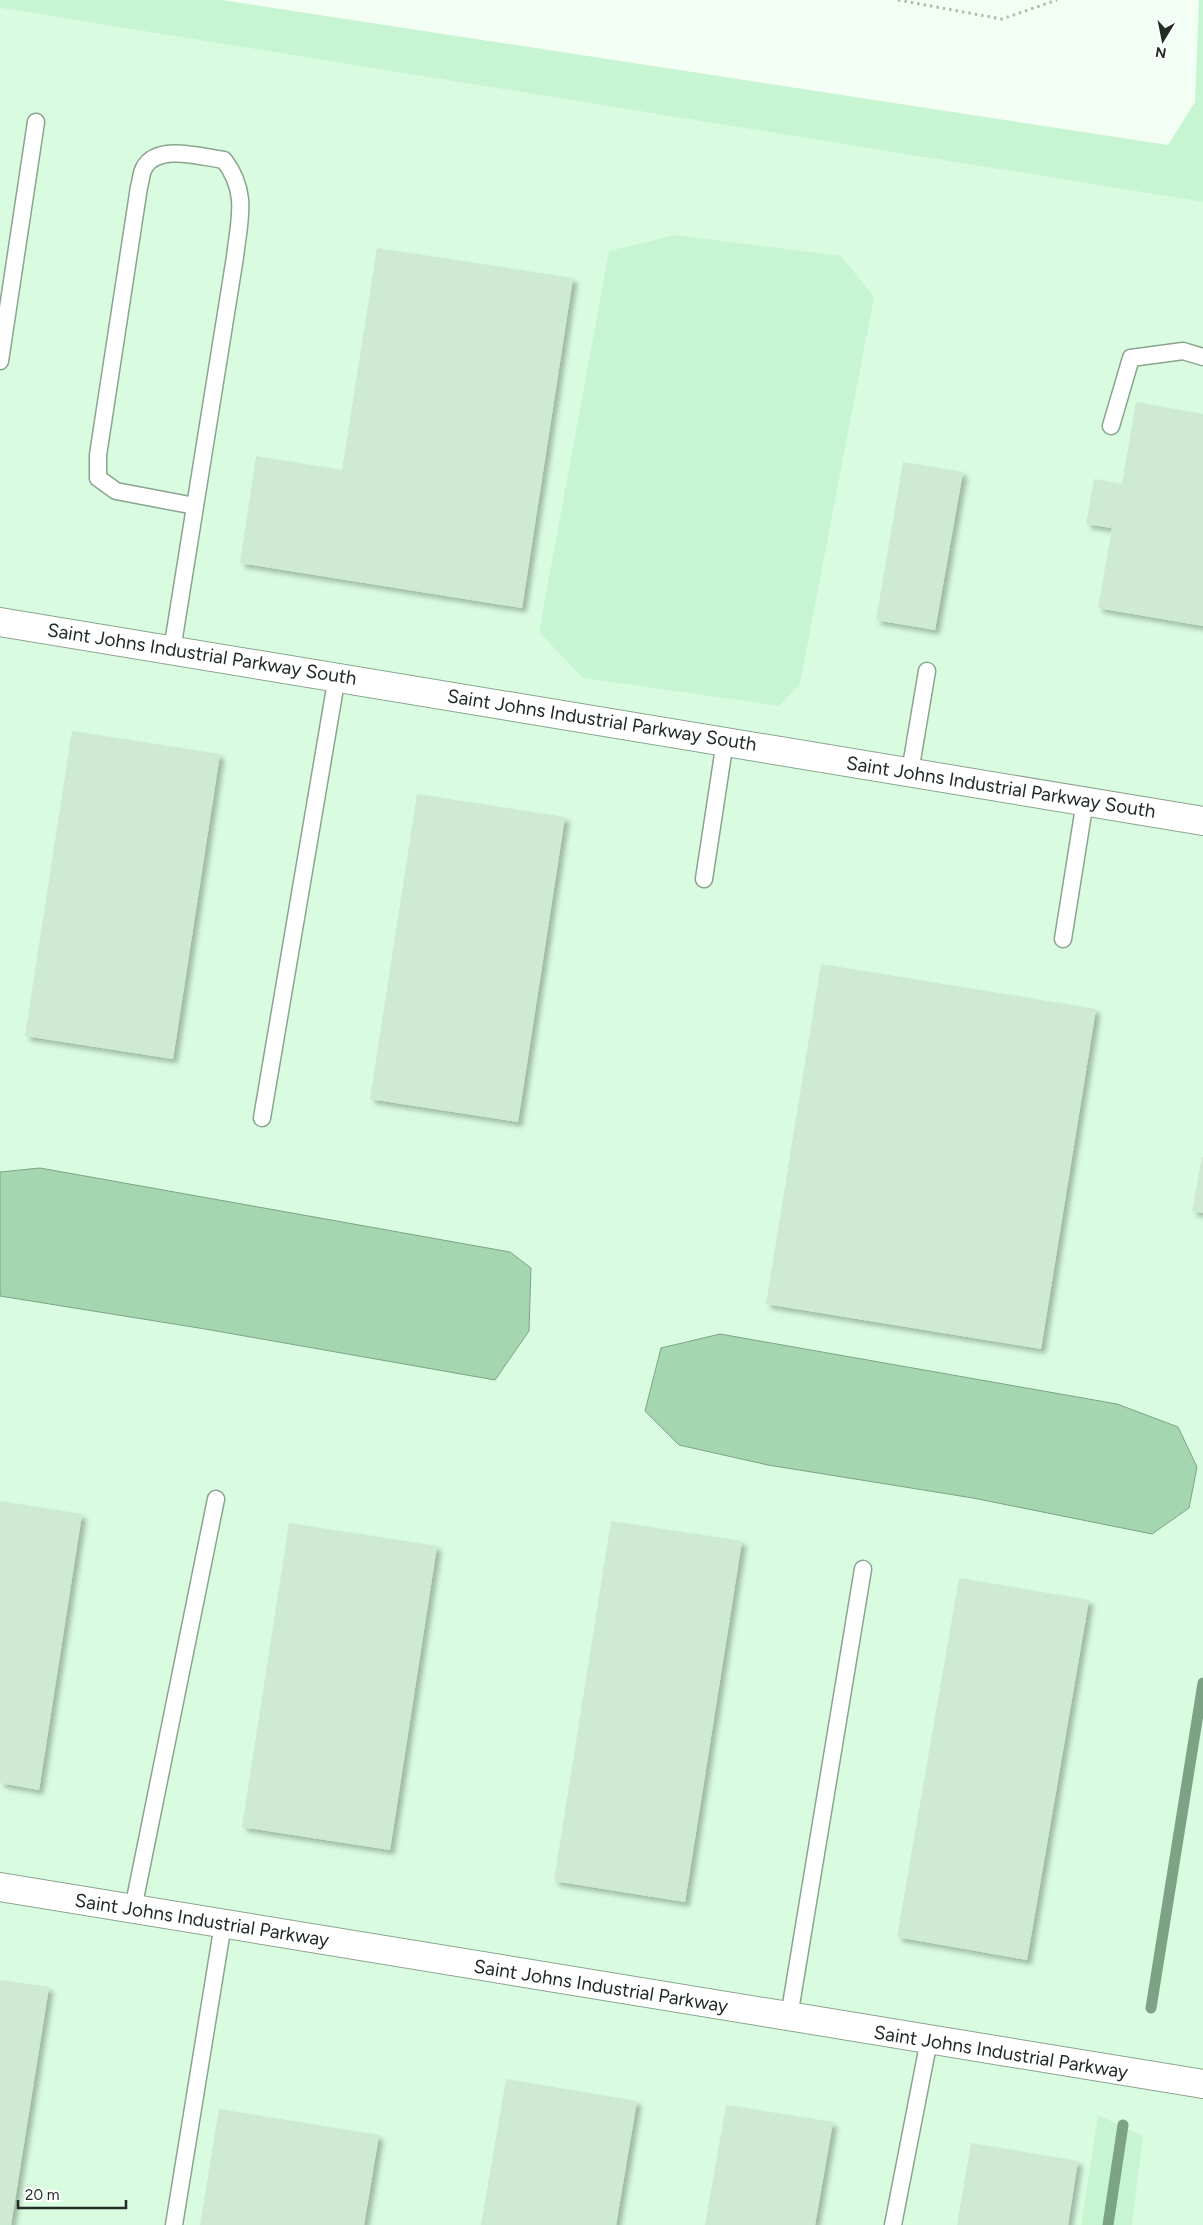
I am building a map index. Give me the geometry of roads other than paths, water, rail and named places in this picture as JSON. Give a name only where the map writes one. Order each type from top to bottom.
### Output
[{"type":"street","name":"Saint Johns Industrial Parkway South","points":[[0,622],[337,676],[1203,821]]},
{"type":"street","name":"Saint Johns Industrial Parkway","points":[[0,1887],[1203,2084]]},
{"type":"lane","points":[[0,361],[1,342],[36,122]]},
{"type":"lane","points":[[172,650],[195,506],[242,199],[235,174],[224,160],[173,154],[158,156],[144,167],[139,187],[98,455],[98,478],[116,490],[195,506]]},
{"type":"lane","points":[[1111,426],[1131,358],[1183,351],[1203,357]]},
{"type":"lane","points":[[910,772],[928,670]]},
{"type":"lane","points":[[262,1118],[337,676]]},
{"type":"lane","points":[[704,879],[725,741]]},
{"type":"lane","points":[[1063,940],[1085,801]]},
{"type":"lane","points":[[133,1909],[216,1499]]},
{"type":"lane","points":[[790,2017],[863,1569]]},
{"type":"lane","points":[[174,2225],[223,1924]]},
{"type":"lane","points":[[893,2225],[929,2040]]},
{"type":"waterway","points":[[1151,2008],[1203,1683]]},
{"type":"waterway","points":[[1108,2225],[1123,2125]]}]
